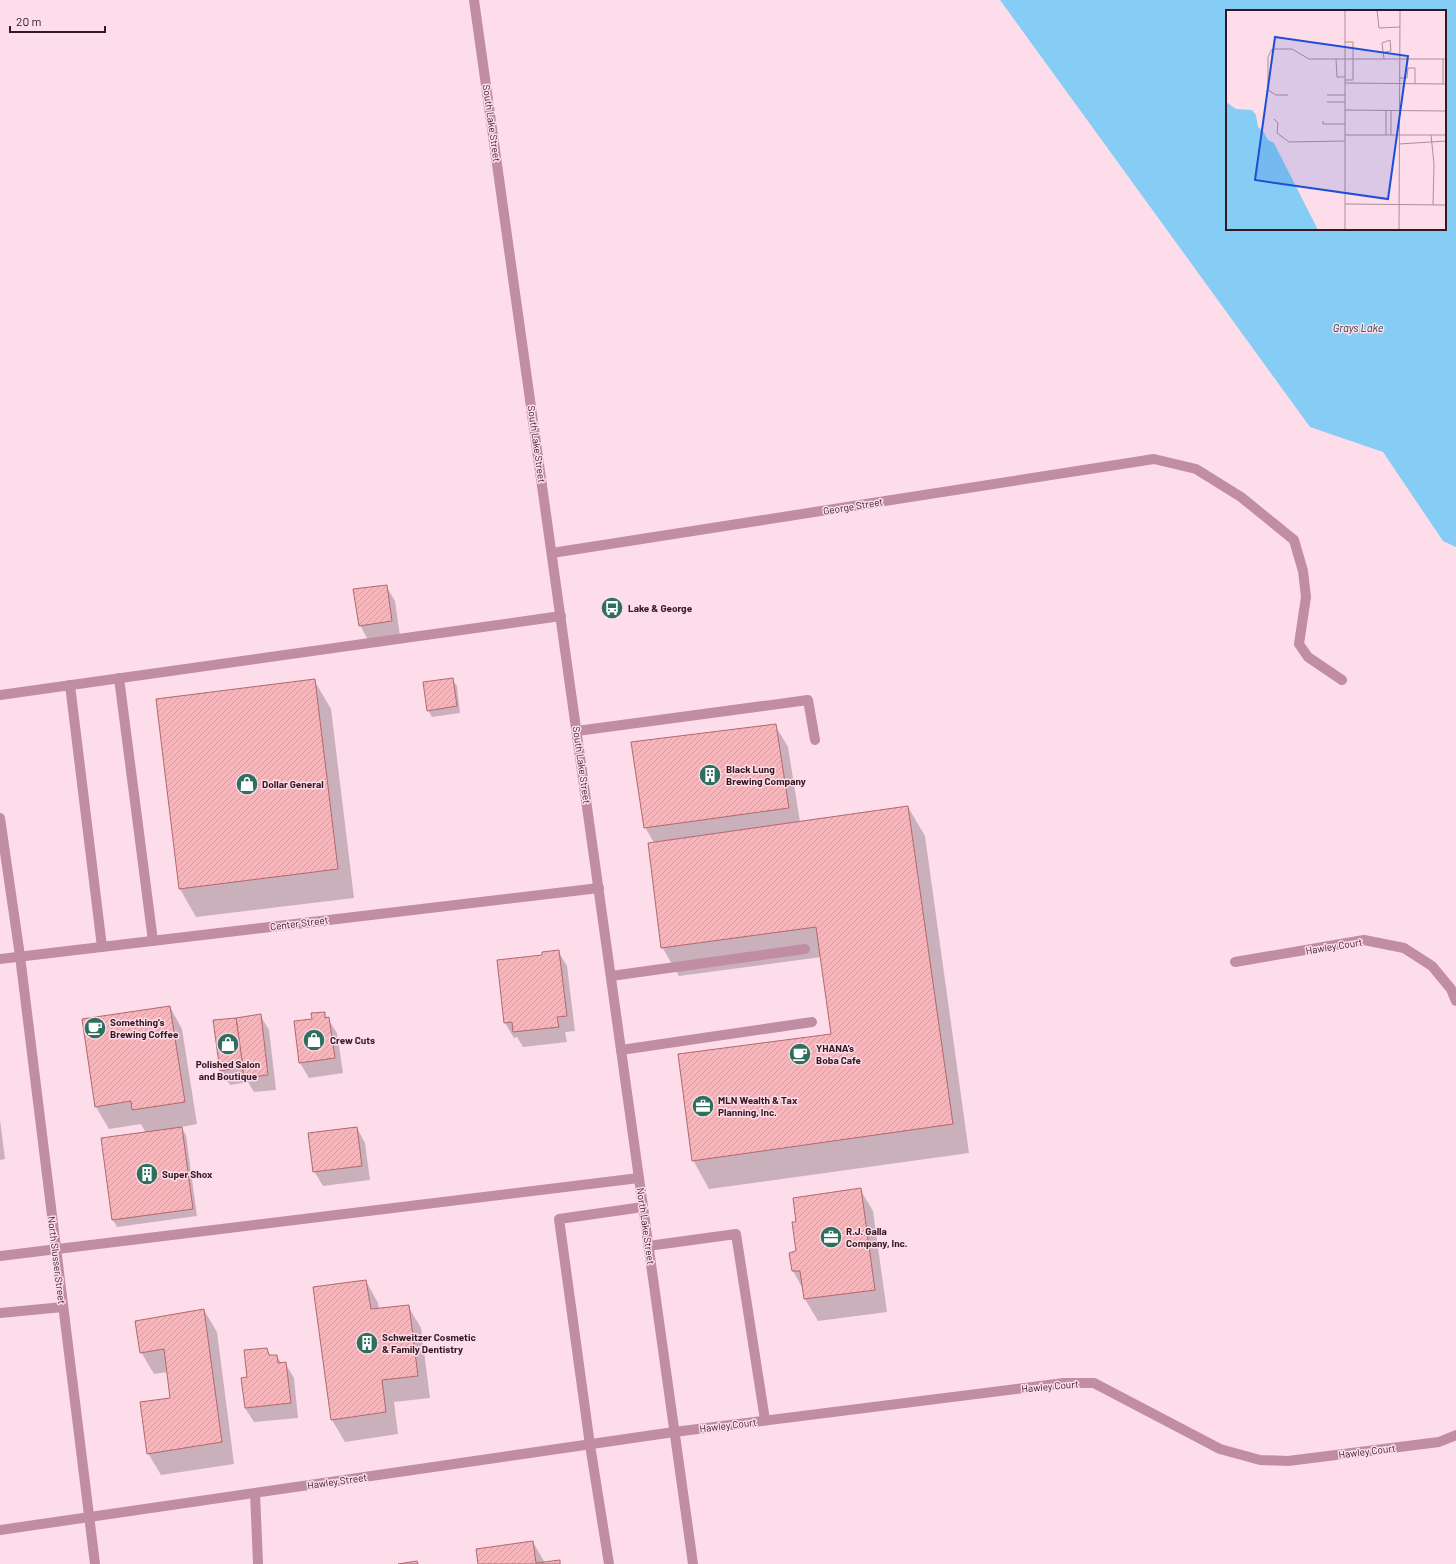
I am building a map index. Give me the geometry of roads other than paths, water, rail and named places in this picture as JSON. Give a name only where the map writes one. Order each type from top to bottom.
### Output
[{"type":"street","name":"South Lake Street","points":[[474,0],[599,888]]},
{"type":"street","name":"George Street","points":[[552,553],[1154,459],[1196,469],[1241,497],[1294,540],[1303,572],[1306,597],[1299,644],[1308,657],[1342,680]]},
{"type":"street","points":[[0,695],[561,616]]},
{"type":"street","points":[[119,678],[153,941]]},
{"type":"street","points":[[70,685],[102,947]]},
{"type":"street","points":[[577,731],[808,700],[815,740]]},
{"type":"street","name":"North Slusser Street","points":[[0,818],[20,956],[88,1518],[95,1564]]},
{"type":"street","name":"Center Street","points":[[0,959],[599,888]]},
{"type":"street","name":"North Lake Street","points":[[599,888],[693,1564]]},
{"type":"street","name":"Hawley Court","points":[[1235,962],[1364,940],[1404,948],[1432,966],[1451,989],[1456,1002]]},
{"type":"street","points":[[611,976],[805,950]]},
{"type":"street","points":[[622,1050],[812,1022]]},
{"type":"street","points":[[0,1256],[55,1248],[639,1178]]},
{"type":"street","points":[[608,1564],[559,1219],[643,1207]]},
{"type":"street","points":[[648,1246],[736,1234],[765,1420]]},
{"type":"street","points":[[0,1313],[63,1307]]},
{"type":"street","name":"Hawley Court","points":[[674,1432],[1064,1383],[1094,1383],[1220,1449],[1260,1460],[1288,1461],[1440,1442],[1456,1435]]},
{"type":"street","name":"Hawley Street","points":[[0,1530],[674,1432]]},
{"type":"street","points":[[255,1493],[258,1564]]},
{"type":"water","name":"Grays Lake","points":[[1000,0],[1456,0],[1456,547],[1443,541],[1383,452],[1310,427]]},
{"type":"place","name":"Lake & George","points":[[612,608]]},
{"type":"place","name":"Black Lung Brewing Company","points":[[710,775]]},
{"type":"place","name":"Dollar General","points":[[247,784]]},
{"type":"place","name":"Something's Brewing Coffee","points":[[95,1028]]},
{"type":"place","name":"Crew Cuts","points":[[314,1040]]},
{"type":"place","name":"Polished Salon and Boutique","points":[[228,1044]]},
{"type":"place","name":"YHANA’s Boba Cafe","points":[[800,1054]]},
{"type":"place","name":"MLN Wealth & Tax Planning, Inc.","points":[[703,1106]]},
{"type":"place","name":"Super Shox","points":[[147,1174]]},
{"type":"place","name":"R.J. Galla Company, Inc.","points":[[831,1237]]},
{"type":"place","name":"Schweitzer Cosmetic & Family Dentistry","points":[[367,1343]]}]
